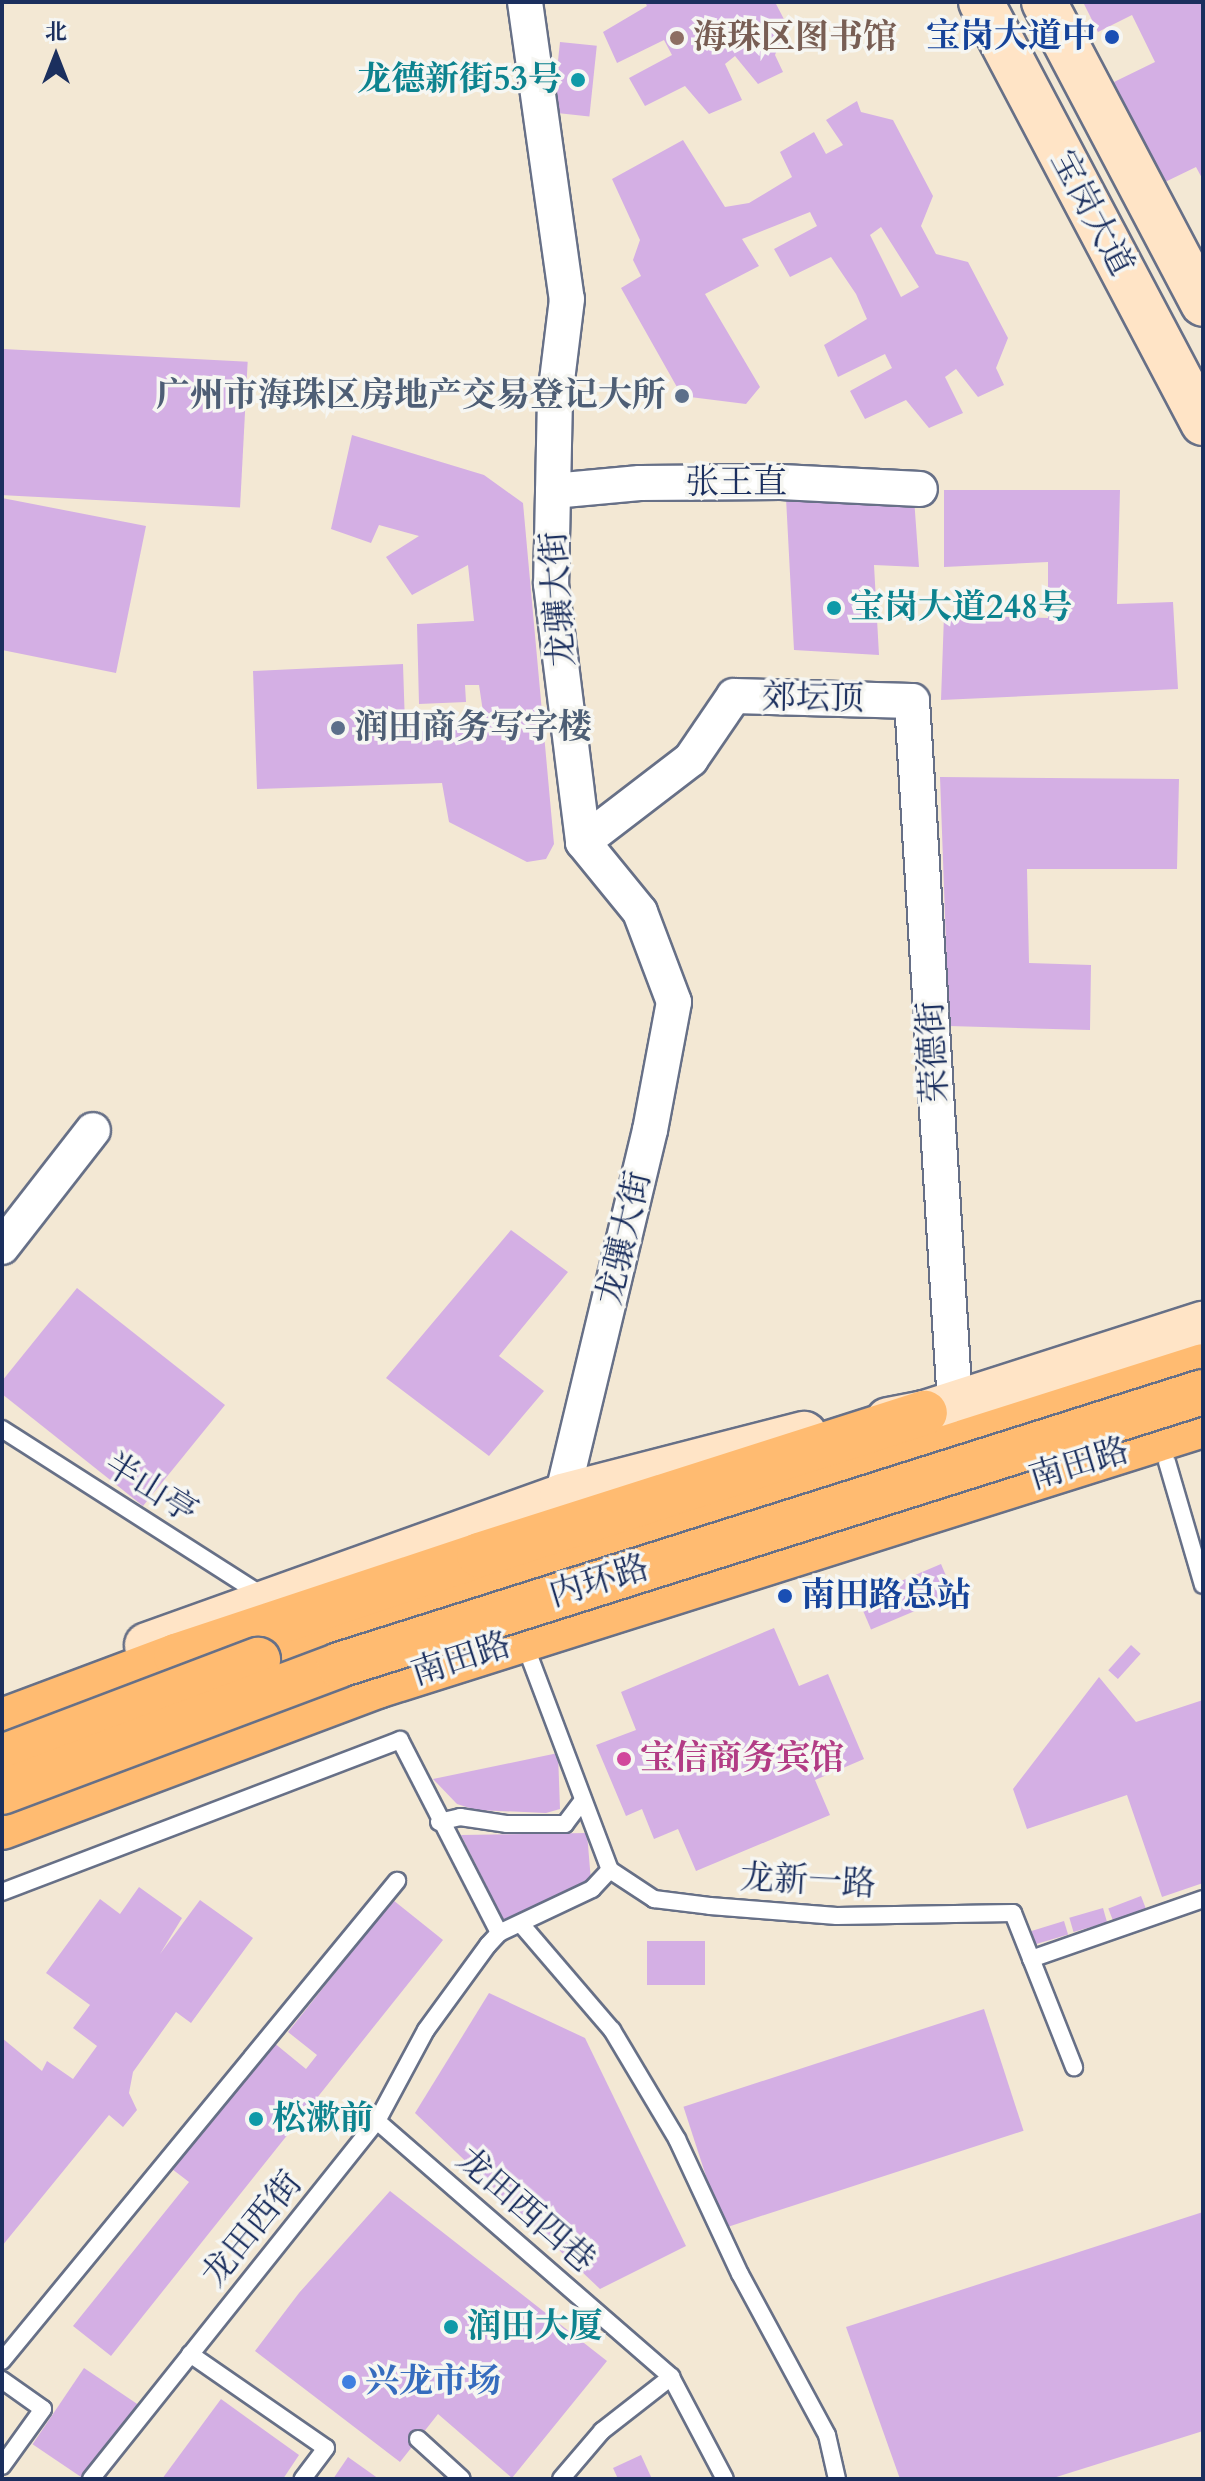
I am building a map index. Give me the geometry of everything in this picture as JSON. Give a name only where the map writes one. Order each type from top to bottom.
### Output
[{"type":"main road","name":"宝岗大道","points":[[981,2],[1203,423]]},
{"type":"main road","name":"宝岗大道","points":[[1044,2],[1203,304]]},
{"type":"main road","points":[[2,1721],[176,1656],[479,1555],[1203,1324]]},
{"type":"main road","points":[[1034,1379],[1196,1374]]},
{"type":"main road","name":"南田路","points":[[2,1764],[286,1656],[1071,1408],[1196,1374]]},
{"type":"main road","name":"内环路","points":[[2,1757],[185,1686],[369,1623],[1196,1374]]},
{"type":"main road","name":"内环路","points":[[2,1792],[238,1699],[1196,1374]]},
{"type":"main road","points":[[2,1702],[268,1599],[562,1496],[791,1437],[940,1409],[1071,1408]]},
{"type":"main road","name":"南田路","points":[[2,1827],[278,1721],[523,1639],[1203,1425]]},
{"type":"street","name":"龙骧大街","points":[[525,2],[567,299],[555,397],[551,584],[583,842],[640,912],[674,1002],[650,1130],[562,1496]]},
{"type":"street","name":"张王直","points":[[553,491],[734,483],[920,489]]},
{"type":"street","name":"郊坛顶","points":[[583,842],[691,759],[734,696],[912,701]]},
{"type":"street","name":"荣德街","points":[[912,701],[940,1409]]},
{"type":"street","points":[[2,1247],[93,1130]]},
{"type":"lane","name":"半山亭","points":[[2,1429],[268,1599]]},
{"type":"lane","points":[[1167,1462],[1203,1585]]},
{"type":"lane","points":[[2,1892],[400,1740],[439,1822],[499,1933],[521,1924],[592,1889],[610,1870],[523,1639]]},
{"type":"lane","points":[[439,1822],[460,1817],[507,1824],[565,1824],[583,1800]]},
{"type":"lane","name":"龙新一路","points":[[610,1870],[654,1899],[710,1906],[837,1916],[1013,1913],[1031,1959]]},
{"type":"lane","points":[[2,2361],[397,1881]]},
{"type":"lane","points":[[1074,2067],[1031,1959],[1203,1899]]},
{"type":"lane","points":[[521,1924],[612,2030],[677,2139],[740,2274],[827,2435],[837,2479]]},
{"type":"lane","name":"龙田西街","points":[[91,2479],[377,2121],[426,2030],[499,1933]]},
{"type":"lane","name":"龙田西四巷","points":[[377,2121],[671,2377]]},
{"type":"lane","points":[[190,2354],[326,2448],[303,2479]]},
{"type":"lane","points":[[561,2479],[602,2431],[671,2377],[725,2479]]},
{"type":"lane","points":[[2,2380],[43,2409],[2,2466]]},
{"type":"lane","points":[[418,2439],[462,2479]]},
{"type":"building","points":[[645,2],[775,2],[787,25],[775,55],[783,72],[758,84],[735,56],[725,64],[742,100],[709,114],[685,86],[645,106],[629,78],[672,55],[664,40],[617,63],[603,32],[647,6]]},
{"type":"building","points":[[1083,2],[1203,2],[1203,180],[1196,167],[1163,183],[1114,82],[1155,62],[1132,15],[1098,32]]},
{"type":"building","name":"龙德新街53号","points":[[560,42],[597,46],[589,116],[553,113]]},
{"type":"building","points":[[857,101],[861,112],[893,120],[933,196],[921,226],[936,254],[968,262],[1008,338],[996,368],[1004,385],[978,397],[956,369],[945,377],[963,413],[929,428],[906,400],[865,419],[850,391],[892,368],[885,354],[838,377],[824,345],[867,319],[856,294],[831,257],[790,277],[774,249],[817,226],[810,212],[742,239],[759,266],[705,294],[760,387],[746,404],[682,396],[621,288],[641,276],[633,260],[640,240],[612,179],[683,140],[725,207],[749,203],[792,177],[780,152],[814,132],[826,154],[843,145],[826,120]],"holes":[[[881,227],[919,287],[901,297],[870,235]]]},
{"type":"building","points":[[3,349],[248,362],[240,508],[2,495]]},
{"type":"building","points":[[352,435],[484,475],[523,503],[554,844],[546,859],[527,862],[449,822],[442,783],[257,789],[253,671],[403,664],[405,725],[420,722],[421,731],[485,725],[479,685],[465,685],[466,702],[419,704],[417,624],[474,621],[468,565],[412,595],[386,557],[419,536],[379,525],[371,543],[331,529]]},
{"type":"building","points":[[944,490],[1120,490],[1117,604],[1173,602],[1178,689],[941,700],[944,615],[1048,618],[1048,562],[944,567]]},
{"type":"building","points":[[2,498],[146,526],[116,673],[2,650]]},
{"type":"building","name":"宝岗大道248号","points":[[786,498],[914,498],[919,567],[874,565],[879,655],[794,650]]},
{"type":"building","points":[[940,777],[1179,779],[1177,869],[1027,869],[1029,963],[1091,965],[1090,1030],[949,1026]]},
{"type":"building","points":[[511,1230],[568,1272],[499,1356],[544,1391],[489,1456],[386,1378]]},
{"type":"building","points":[[77,1288],[225,1405],[143,1506],[2,1394],[2,1381]]},
{"type":"building","points":[[941,1564],[954,1594],[871,1630],[858,1599]]},
{"type":"building","points":[[774,1628],[799,1686],[828,1674],[864,1759],[815,1780],[830,1815],[696,1871],[678,1829],[654,1839],[642,1809],[626,1816],[596,1745],[636,1730],[621,1692]]},
{"type":"building","points":[[1131,1645],[1141,1654],[1118,1679],[1108,1670]]},
{"type":"building","points":[[1099,1677],[1136,1722],[1203,1700],[1203,1883],[1162,1897],[1127,1795],[1027,1829],[1013,1789]]},
{"type":"building","points":[[558,1753],[560,1809],[546,1813],[476,1810],[457,1804],[433,1779]]},
{"type":"building","points":[[587,1833],[591,1881],[505,1923],[461,1835]]},
{"type":"building","points":[[139,1887],[182,1918],[160,1954],[200,1900],[253,1938],[191,2023],[176,2012],[133,2072],[129,2093],[137,2110],[123,2127],[109,2115],[2,2246],[2,2038],[42,2071],[47,2061],[73,2079],[97,2046],[73,2028],[90,2005],[46,1973],[100,1899],[120,1914]]},
{"type":"building","points":[[1141,1896],[1146,1909],[1113,1922],[1108,1909]]},
{"type":"building","name":"松漱前","points":[[393,1900],[443,1940],[111,2356],[73,2326],[189,2182],[172,2169],[273,2042],[306,2069],[317,2055],[288,2032]]},
{"type":"building","points":[[1103,1908],[1107,1922],[1073,1932],[1069,1918]]},
{"type":"building","points":[[1064,1921],[1068,1934],[1036,1944],[1031,1931]]},
{"type":"building","points":[[647,1941],[705,1941],[705,1985],[647,1985]]},
{"type":"building","points":[[489,1993],[585,2038],[686,2246],[600,2289],[415,2113]]},
{"type":"building","points":[[984,2009],[1024,2131],[723,2228],[683,2107]]},
{"type":"building","name":"润田大厦","points":[[390,2191],[607,2361],[512,2478],[438,2414],[400,2462],[255,2351],[299,2293]]},
{"type":"building","points":[[1203,2212],[1203,2431],[1050,2479],[900,2479],[846,2327]]},
{"type":"building","points":[[84,2368],[139,2405],[89,2479],[84,2479],[33,2444]]},
{"type":"building","points":[[221,2399],[299,2455],[283,2479],[162,2479]]},
{"type":"building","points":[[641,2455],[652,2479],[618,2479],[613,2468]]},
{"type":"building","points":[[348,2457],[379,2479],[333,2479]]},
{"type":"place","name":"宝岗大道中","points":[[1112,37]]},
{"type":"place","name":"海珠区图书馆","points":[[677,38]]},
{"type":"place","name":"龙德新街53号","points":[[578,80]]},
{"type":"place","name":"广州市海珠区房地产交易登记大所","points":[[682,396]]},
{"type":"place","name":"宝岗大道248号","points":[[834,608]]},
{"type":"place","name":"润田商务写字楼","points":[[338,728]]},
{"type":"place","name":"南田路总站","points":[[785,1596]]},
{"type":"place","name":"宝信商务宾馆","points":[[624,1759]]},
{"type":"place","name":"松漱前","points":[[256,2119]]},
{"type":"place","name":"润田大厦","points":[[451,2327]]},
{"type":"place","name":"兴龙市场","points":[[349,2382]]}]
